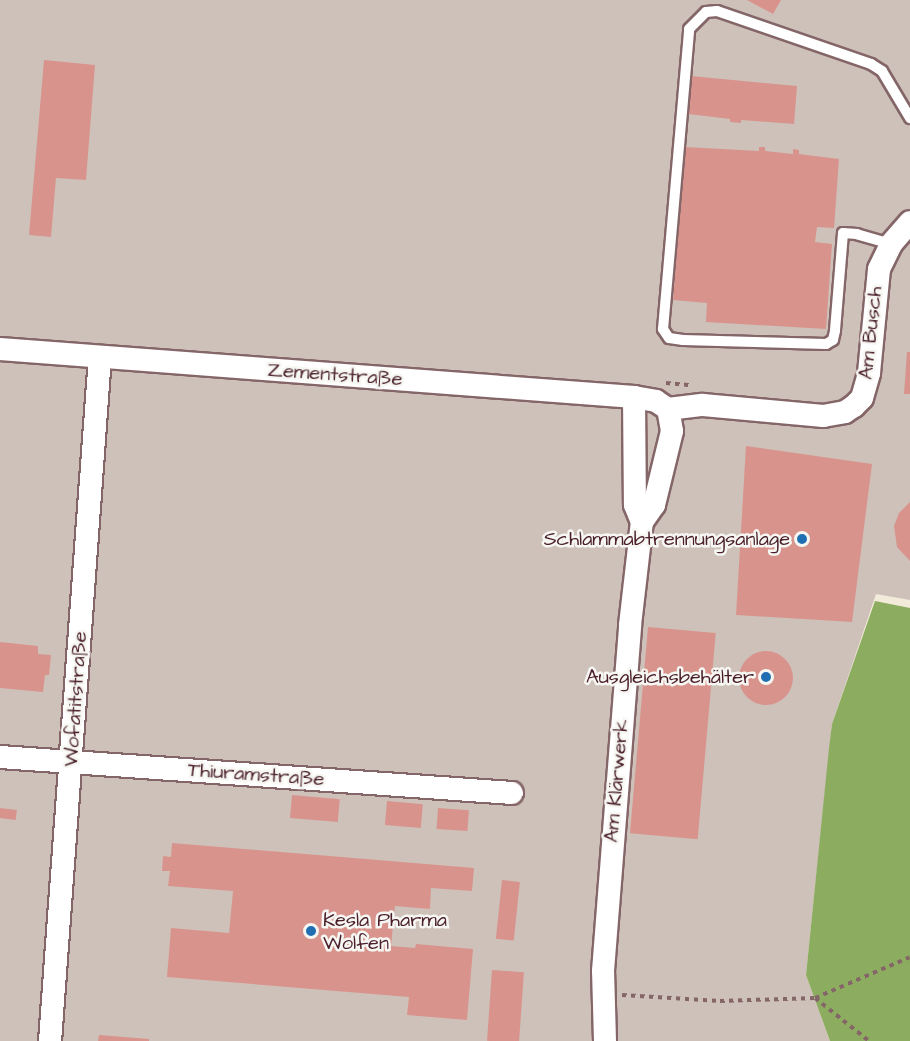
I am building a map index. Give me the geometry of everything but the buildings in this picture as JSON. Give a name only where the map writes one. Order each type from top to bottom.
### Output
[{"type":"street","name":"Am Busch","points":[[668,409],[703,405],[823,416],[845,412],[854,406],[862,398],[867,387],[879,269],[891,244],[910,222]]},
{"type":"street","name":"Zementstraße","points":[[0,349],[634,397],[656,401],[668,409]]},
{"type":"street","name":"Wofatitstraße","points":[[50,1041],[100,357]]},
{"type":"street","name":"Am Klärwerk","points":[[634,397],[634,505],[642,522]]},
{"type":"street","name":"Am Klärwerk","points":[[605,1041],[602,993],[630,625],[642,522],[654,505],[672,431],[668,409]]},
{"type":"street","name":"Thiuramstraße","points":[[0,757],[512,793]]},
{"type":"lane","points":[[891,244],[857,234],[843,233],[835,331],[833,340],[826,344],[684,340],[669,338],[663,330],[689,29],[706,12],[717,11],[871,64],[882,71],[910,118]]},
{"type":"path","points":[[602,993],[720,1001],[815,998],[910,957]]},
{"type":"path","points":[[815,998],[869,1041]]},
{"type":"shaded area","points":[[0,0],[910,0],[910,600],[876,594],[832,724],[806,975],[830,1041],[0,1041]]},
{"type":"green space","points":[[875,601],[910,608],[910,1041],[830,1041],[806,975],[829,748],[832,724]]},
{"type":"place","name":"Schlammabtrennungsanlage","points":[[802,539]]},
{"type":"place","name":"Ausgleichsbehälter","points":[[766,677]]},
{"type":"place","name":"Kesla Pharma Wolfen","points":[[311,931]]}]
